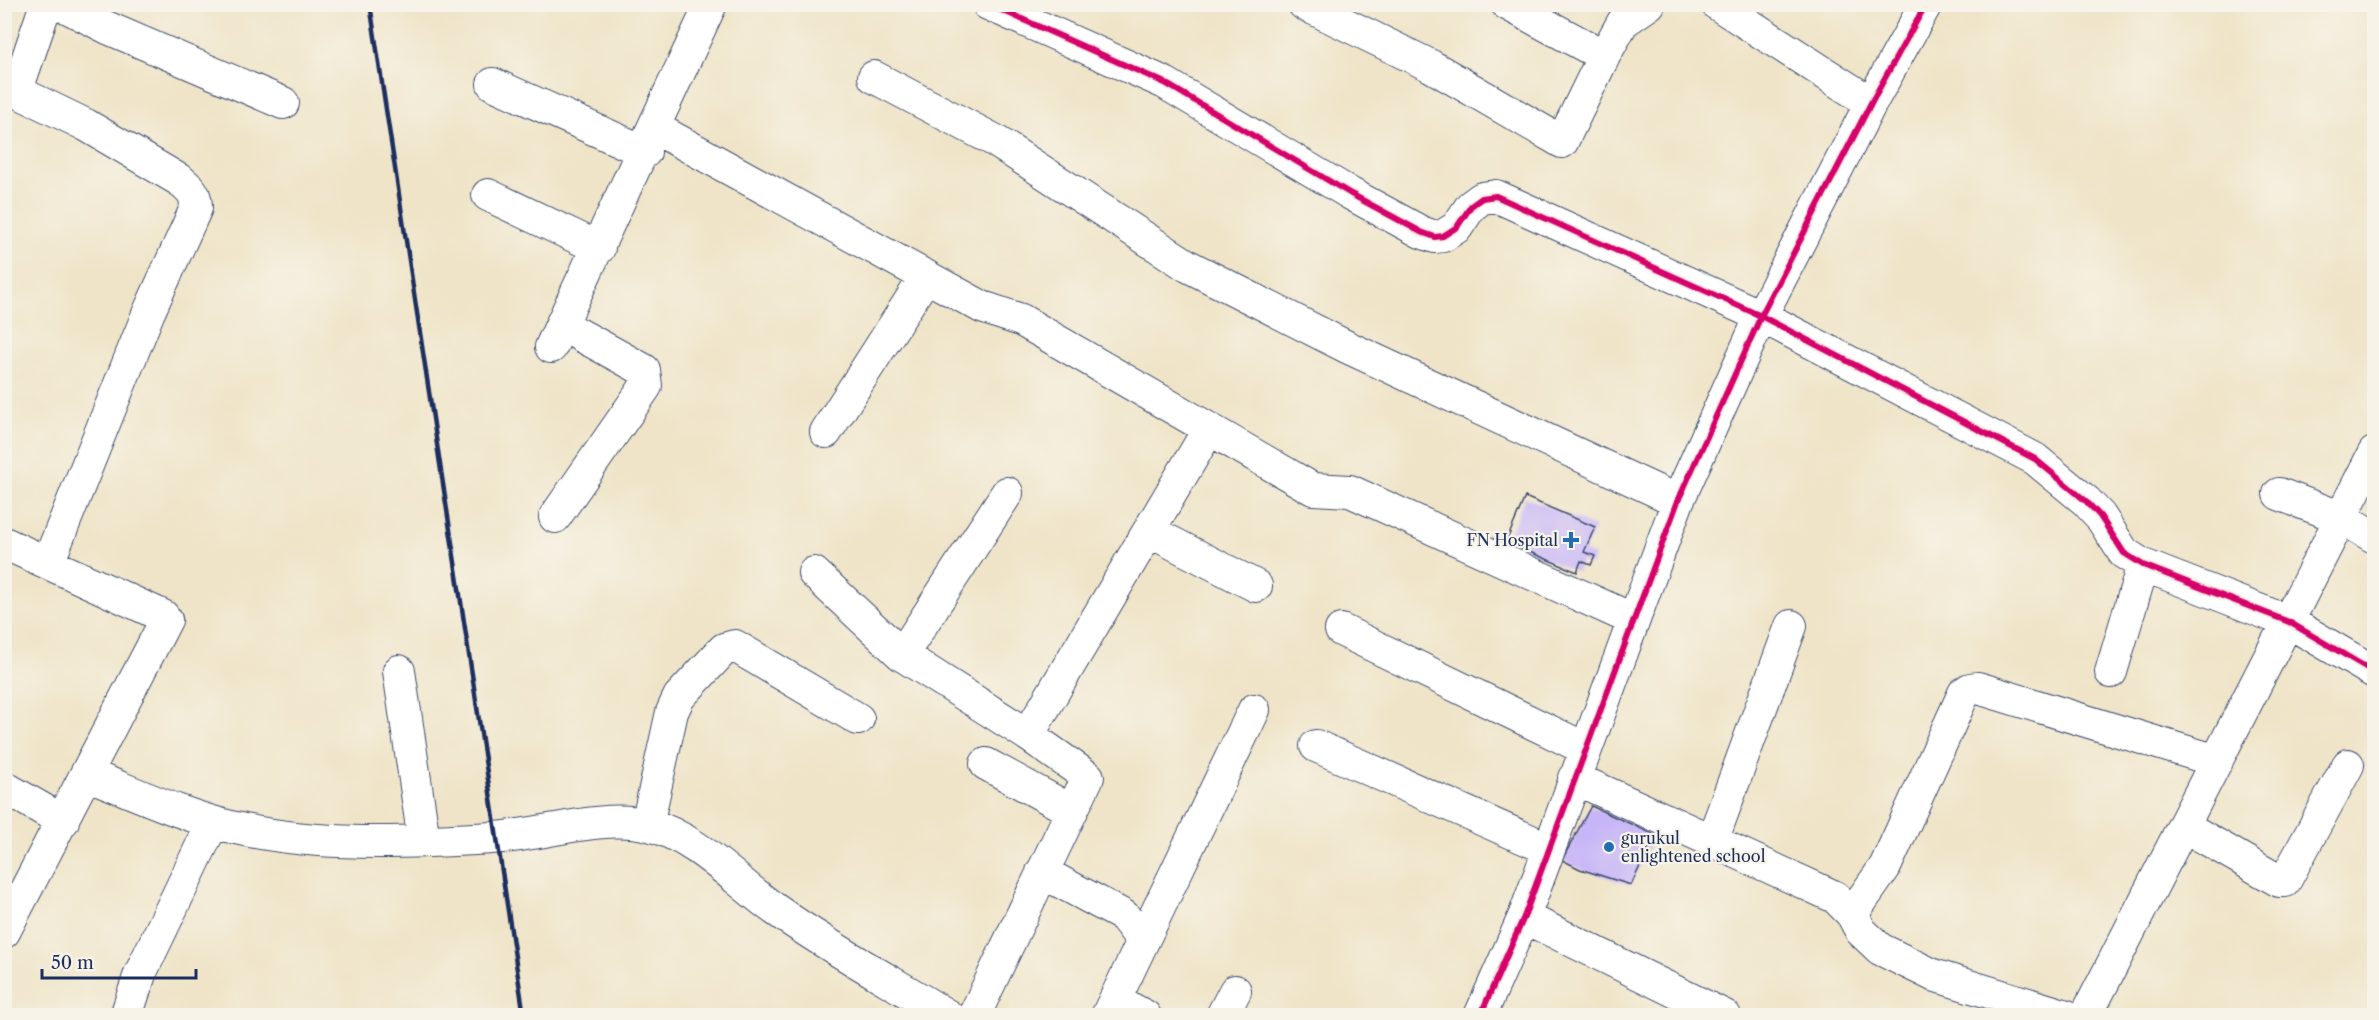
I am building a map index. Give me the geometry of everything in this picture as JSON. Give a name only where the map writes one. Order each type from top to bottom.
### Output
[{"type":"street","points":[[46,4],[20,81],[19,87],[22,94],[86,125],[181,182],[192,190],[196,199],[196,208],[148,314],[48,563]]},
{"type":"street","points":[[61,4],[108,27],[283,103]]},
{"type":"street","points":[[555,517],[646,386],[647,377],[644,370],[557,336],[650,140],[711,4]]},
{"type":"street","points":[[988,4],[1165,83],[1352,194],[1421,232],[1435,237],[1443,236],[1457,227],[1471,206],[1482,198],[1496,196],[1761,316],[2035,459],[2086,501],[2100,516],[2124,552],[2143,565],[2289,622],[2374,672]]},
{"type":"street","points":[[1304,4],[1431,66],[1562,142],[1623,22],[1649,4]]},
{"type":"street","points":[[1507,4],[1604,56]]},
{"type":"street","points":[[1717,4],[1871,103]]},
{"type":"street","points":[[1480,1016],[1524,917],[1678,501],[1761,316],[1871,103],[1926,4]]},
{"type":"street","points":[[874,76],[994,140],[1188,266],[1347,347],[1678,501]]},
{"type":"street","points":[[493,84],[650,140],[926,276],[982,307],[1021,320],[1313,489],[1350,491],[1634,620]]},
{"type":"street","points":[[488,195],[599,248]]},
{"type":"street","points":[[826,432],[926,276]]},
{"type":"street","points":[[1028,735],[1209,429]]},
{"type":"street","points":[[2086,1016],[2374,453]]},
{"type":"street","points":[[902,655],[1007,493]]},
{"type":"street","points":[[2279,494],[2342,518],[2374,537]]},
{"type":"street","points":[[1149,531],[1256,586]]},
{"type":"street","points":[[4,543],[163,616],[166,620],[4,932]]},
{"type":"street","points":[[2110,672],[2143,565]]},
{"type":"street","points":[[86,774],[213,822],[268,835],[310,839],[424,841],[495,838],[617,822],[647,825],[674,833],[778,912],[942,1012],[976,1009],[1088,777],[1028,735],[902,655],[814,573]]},
{"type":"street","points":[[1712,841],[1791,626]]},
{"type":"street","points":[[1341,630],[1586,749]]},
{"type":"street","points":[[647,825],[672,712],[679,697],[716,656],[730,646],[858,719]]},
{"type":"street","points":[[399,671],[424,841]]},
{"type":"street","points":[[1852,914],[1886,867],[1964,693],[1970,688],[1977,688],[2217,761]]},
{"type":"street","points":[[1145,1016],[1111,1008],[1254,710]]},
{"type":"street","points":[[1316,746],[1549,849]]},
{"type":"street","points":[[986,764],[1072,811]]},
{"type":"street","points":[[2184,826],[2279,881],[2285,881],[2348,765]]},
{"type":"street","points":[[1574,778],[1835,897],[1852,914],[1861,931],[1880,949],[1933,975],[2067,1016]]},
{"type":"street","points":[[4,787],[63,820]]},
{"type":"street","points":[[126,1016],[140,974],[213,822]]},
{"type":"street","points":[[1042,872],[1124,916],[1143,941]]},
{"type":"street","points":[[1524,917],[1725,1016]]},
{"type":"building","points":[[1525,497],[1595,527],[1584,552],[1595,556],[1591,565],[1581,561],[1577,572],[1506,542]]},
{"type":"building","name":"gurukul enlightened school","points":[[1591,806],[1655,835],[1631,885],[1580,869],[1562,860]]},
{"type":"railway","points":[[370,4],[524,1016]]},
{"type":"cycle path","points":[[988,4],[1165,83],[1351,194],[1421,232],[1435,237],[1443,236],[1457,227],[1471,206],[1482,198],[1496,196],[1761,316],[2035,459],[2086,501],[2100,516],[2124,553],[2143,565],[2289,622],[2374,672]]},
{"type":"cycle path","points":[[1480,1016],[1524,917],[1678,501],[1761,316],[1871,103],[1926,4]]},
{"type":"place","name":"FN Hospital","points":[[1571,540]]},
{"type":"place","name":"gurukul enlightened school","points":[[1609,847]]}]
